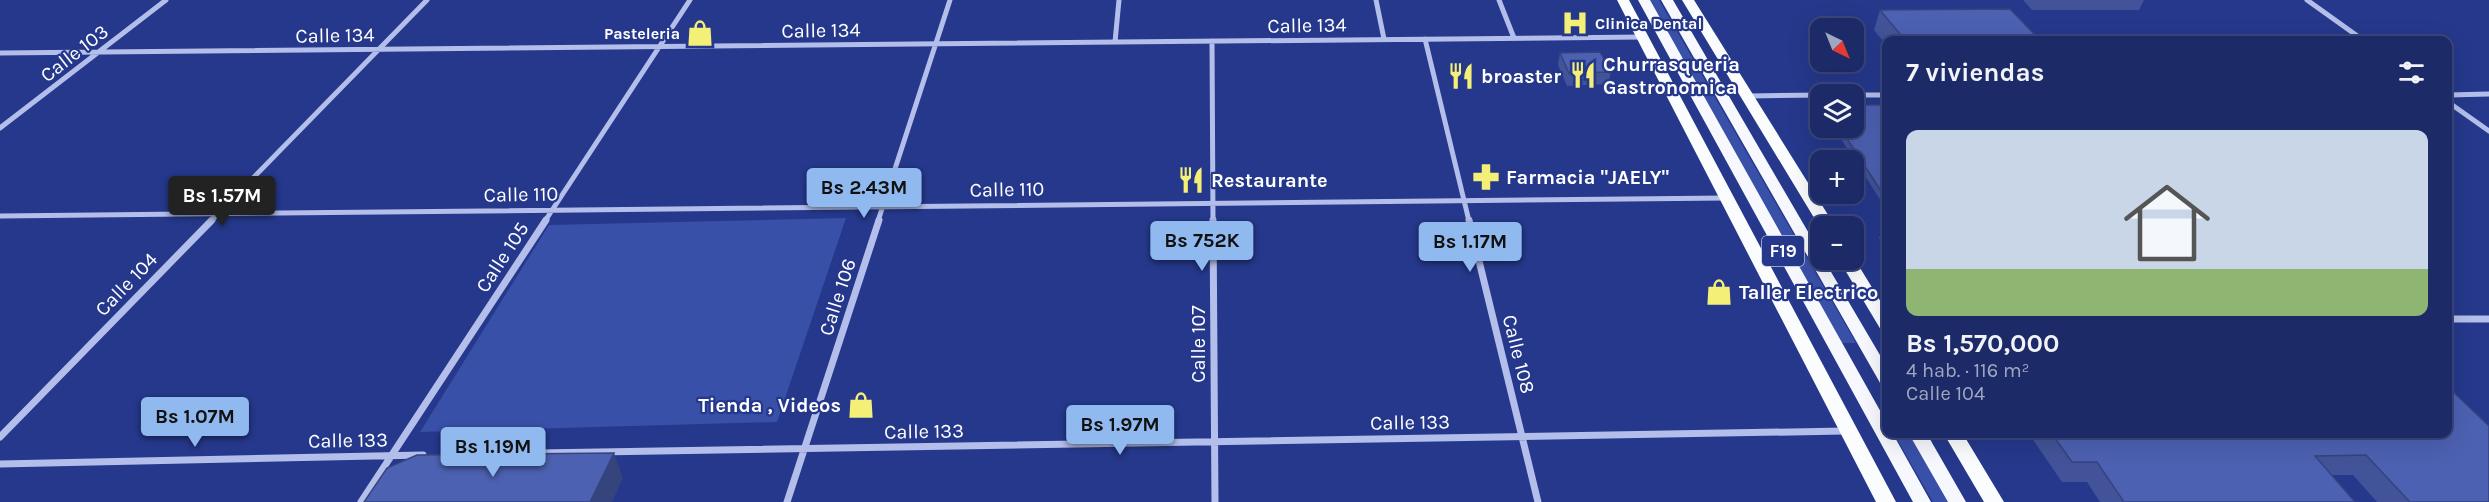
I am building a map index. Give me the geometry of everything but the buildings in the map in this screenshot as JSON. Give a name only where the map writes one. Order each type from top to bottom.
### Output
[{"type":"highway","name":"F19","points":[[1623,0],[1886,502]]},
{"type":"highway","name":"F19","points":[[1688,0],[1821,216]]},
{"type":"highway","points":[[1853,270],[1882,317]]},
{"type":"highway","points":[[1955,438],[1994,502]]},
{"type":"main road","name":"F19","points":[[1644,0],[1882,430]]},
{"type":"main road","name":"F19","points":[[1667,0],[1882,372]]},
{"type":"main road","name":"F19","points":[[1887,438],[1922,502]]},
{"type":"main road","points":[[1920,438],[1957,502]]},
{"type":"street","name":"Calle 103","points":[[0,128],[166,0]]},
{"type":"street","name":"Calle 104","points":[[0,437],[381,50],[427,0]]},
{"type":"street","name":"Calle 105","points":[[361,502],[690,0]]},
{"type":"street","name":"Calle 106","points":[[787,502],[950,0]]},
{"type":"street","points":[[1114,42],[1119,0]]},
{"type":"street","points":[[1376,0],[1384,39]]},
{"type":"street","points":[[1499,0],[1514,38]]},
{"type":"street","points":[[2307,0],[2357,36]]},
{"type":"street","name":"Calle 134","points":[[0,53],[1643,37]]},
{"type":"street","name":"Calle 108","points":[[1425,39],[1538,502]]},
{"type":"street","name":"Calle 107","points":[[1212,41],[1215,502]]},
{"type":"street","points":[[2452,94],[2489,94]]},
{"type":"street","points":[[1747,96],[1810,95]]},
{"type":"street","points":[[1864,95],[1882,95]]},
{"type":"street","points":[[2452,105],[2489,131]]},
{"type":"street","name":"Calle 110","points":[[0,216],[1727,198]]},
{"type":"street","points":[[2452,319],[2489,319]]},
{"type":"street","name":"Calle 133","points":[[474,455],[1849,431]]},
{"type":"street","name":"Calle 133","points":[[0,465],[427,455]]},
{"type":"shaded area","points":[[1647,0],[1659,0],[1810,263],[1810,270],[1814,270],[1856,343],[1841,343]]},
{"type":"shaded area","points":[[846,218],[777,422],[420,432],[549,225]]},
{"type":"shaded area","points":[[1896,438],[1911,438],[1948,502],[1933,502]]},
{"type":"place","name":"Clinica Dental","points":[[1575,23]]},
{"type":"place","name":"Pasteleria","points":[[700,33]]},
{"type":"place","name":"Churrasqueria Gastronomica","points":[[1583,75]]},
{"type":"place","name":"broaster","points":[[1461,76]]},
{"type":"place","name":"Farmacia \"JAELY\"","points":[[1486,177]]},
{"type":"place","name":"Restaurante","points":[[1191,180]]},
{"type":"place","name":"Taller Electrico","points":[[1719,292]]},
{"type":"place","name":"Tienda , Videos","points":[[861,405]]}]
